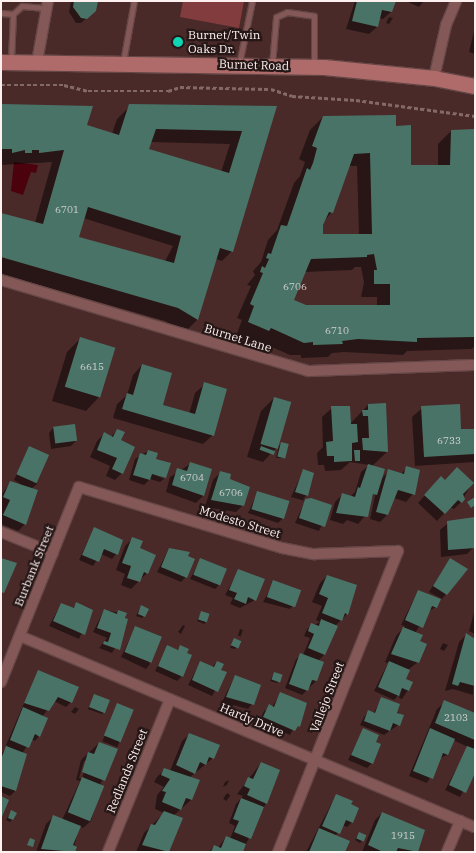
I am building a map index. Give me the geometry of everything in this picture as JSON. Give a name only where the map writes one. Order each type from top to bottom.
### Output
[{"type":"main road","name":"Burnet Road","points":[[6,62],[314,67],[434,78],[475,86]]},
{"type":"street","points":[[434,78],[446,26],[456,1]]},
{"type":"street","points":[[37,62],[48,4]]},
{"type":"street","name":"Burnet Lane","points":[[1,280],[308,371],[475,365]]},
{"type":"street","name":"Modesto Street","points":[[79,487],[282,548],[314,554],[398,551]]},
{"type":"street","name":"Burbank Street","points":[[1,682],[79,487]]},
{"type":"street","points":[[1,532],[53,554]]},
{"type":"street","name":"Vallejo Street","points":[[278,852],[398,551]]},
{"type":"street","name":"Hardy Drive","points":[[20,636],[475,827]]},
{"type":"street","name":"Redlands Street","points":[[108,852],[170,699]]},
{"type":"street","points":[[447,852],[460,821]]},
{"type":"lane","points":[[123,63],[134,1]]},
{"type":"lane","points":[[238,65],[252,1]]},
{"type":"lane","points":[[6,62],[13,14],[22,6],[48,4]]},
{"type":"lane","points":[[272,66],[276,17],[287,12],[314,16],[314,67]]},
{"type":"lane","points":[[1,13],[13,14]]},
{"type":"path","points":[[1,85],[64,85],[100,91],[168,91],[180,87],[271,89],[292,96],[356,100],[475,116]]},
{"type":"shaded area","points":[[183,1],[244,1],[239,28],[180,17]]},
{"type":"shaded area","points":[[14,162],[38,165],[36,173],[31,172],[23,195],[11,191]]},
{"type":"building","points":[[74,1],[98,1],[96,11],[87,19],[81,18],[73,7]]},
{"type":"building","points":[[357,1],[396,1],[392,12],[382,10],[378,27],[352,21]]},
{"type":"building","points":[[1,104],[93,106],[87,125],[119,135],[129,104],[277,106],[233,252],[220,248],[198,320],[178,308],[1,257],[1,213],[43,224],[64,150],[39,153],[39,150],[32,150],[32,153],[25,153],[25,150],[12,153],[12,149],[1,149]],"holes":[[[156,129],[242,131],[229,173],[149,149]],[[88,207],[181,236],[174,263],[79,237]]]},
{"type":"building","points":[[396,115],[396,126],[411,125],[411,165],[450,165],[451,130],[475,129],[475,337],[417,338],[417,342],[358,339],[342,341],[343,344],[313,345],[313,342],[304,343],[271,328],[269,331],[248,322],[254,306],[250,304],[263,273],[260,272],[262,266],[265,268],[269,259],[266,258],[268,253],[271,254],[281,225],[287,226],[307,168],[310,170],[313,163],[317,148],[312,146],[323,116]],"holes":[[[370,153],[372,234],[323,234],[323,225],[329,212],[333,213],[354,154]],[[374,254],[377,270],[374,270],[374,284],[390,284],[390,305],[306,305],[294,300],[311,259],[367,257],[367,255]]]},
{"type":"building","points":[[80,337],[115,348],[100,398],[65,387]]},
{"type":"building","points":[[142,364],[172,373],[163,405],[195,414],[204,382],[227,389],[214,436],[122,409],[127,393],[133,395]]},
{"type":"building","points":[[274,397],[291,402],[278,449],[260,444]]},
{"type":"building","points":[[386,403],[388,452],[363,450],[362,438],[369,438],[368,416],[363,416],[362,410],[368,410],[368,404]]},
{"type":"building","points":[[460,404],[461,429],[475,429],[475,454],[424,457],[421,406]]},
{"type":"building","points":[[331,406],[350,406],[351,424],[357,424],[358,442],[352,443],[352,461],[334,462],[334,456],[327,456],[326,442],[333,441]]},
{"type":"building","points":[[75,424],[77,441],[55,444],[53,427]]},
{"type":"building","points":[[117,429],[125,432],[121,440],[135,447],[123,474],[112,469],[117,458],[97,450],[104,432],[113,437]]},
{"type":"building","points":[[281,442],[289,444],[285,458],[277,457]]},
{"type":"building","points":[[29,446],[49,455],[36,483],[16,474]]},
{"type":"building","points":[[261,446],[275,451],[274,455],[260,450]]},
{"type":"building","points":[[148,450],[158,453],[156,459],[171,463],[166,478],[152,474],[150,480],[133,475],[140,453],[146,455]]},
{"type":"building","points":[[354,450],[360,450],[360,461],[355,461]]},
{"type":"building","points":[[190,462],[212,469],[204,496],[172,485],[177,468],[187,471]]},
{"type":"building","points":[[368,464],[385,469],[377,495],[373,494],[368,517],[336,513],[342,493],[355,497]]},
{"type":"building","points":[[406,466],[420,470],[415,495],[398,490],[388,515],[376,512],[388,469],[404,474]]},
{"type":"building","points":[[457,467],[474,483],[463,494],[465,499],[462,503],[458,500],[445,514],[424,495],[441,476],[445,480]]},
{"type":"building","points":[[303,469],[314,473],[308,496],[295,492]]},
{"type":"building","points":[[220,471],[231,474],[230,479],[250,487],[244,506],[211,500]]},
{"type":"building","points":[[10,481],[38,490],[26,525],[3,515],[10,500],[3,497]]},
{"type":"building","points":[[257,491],[290,501],[284,519],[251,509]]},
{"type":"building","points":[[475,497],[475,505],[471,508],[467,502]]},
{"type":"building","points":[[311,498],[332,505],[325,527],[299,518],[305,499]]},
{"type":"building","points":[[475,517],[475,548],[448,550],[447,521]]},
{"type":"building","points":[[94,527],[123,540],[118,555],[104,549],[99,562],[82,555]]},
{"type":"building","points":[[132,537],[143,541],[140,548],[156,555],[148,574],[144,572],[140,582],[127,578],[131,566],[122,563]]},
{"type":"building","points":[[169,548],[190,552],[188,556],[195,559],[187,578],[161,567]]},
{"type":"building","points":[[1,558],[17,563],[4,593],[1,592]]},
{"type":"building","points":[[200,558],[227,569],[220,586],[193,575]]},
{"type":"building","points":[[450,558],[468,569],[447,595],[433,586]]},
{"type":"building","points":[[238,569],[265,579],[256,601],[248,597],[246,604],[234,599],[237,593],[229,590]]},
{"type":"building","points":[[327,575],[357,585],[348,615],[345,613],[342,621],[322,613],[328,598],[319,594]]},
{"type":"building","points":[[273,580],[301,590],[295,607],[267,597]]},
{"type":"building","points":[[418,590],[441,599],[437,608],[432,606],[423,628],[405,620]]},
{"type":"building","points":[[76,602],[93,610],[85,635],[53,621],[61,603],[74,608]]},
{"type":"building","points":[[141,605],[149,609],[145,617],[138,614]]},
{"type":"building","points":[[104,609],[117,614],[118,610],[127,613],[125,618],[128,619],[120,650],[103,644],[104,641],[108,642],[111,633],[97,628]]},
{"type":"building","points":[[201,611],[210,614],[207,622],[198,620]]},
{"type":"building","points":[[321,619],[338,626],[325,655],[308,648],[314,634],[308,631],[311,623],[319,626]]},
{"type":"building","points":[[135,626],[162,637],[151,663],[125,652]]},
{"type":"building","points":[[403,627],[423,635],[420,641],[427,644],[419,663],[391,654]]},
{"type":"building","points":[[466,633],[475,639],[475,686],[460,682],[458,686],[452,684]]},
{"type":"building","points":[[234,638],[241,641],[238,648],[231,645]]},
{"type":"building","points":[[167,645],[178,650],[180,645],[189,649],[187,653],[192,655],[183,677],[158,666]]},
{"type":"building","points":[[300,653],[324,662],[317,681],[312,680],[308,691],[289,684]]},
{"type":"building","points":[[200,661],[214,667],[217,661],[224,664],[221,670],[227,672],[218,692],[192,680]]},
{"type":"building","points":[[389,661],[410,670],[406,679],[413,682],[409,691],[402,688],[399,696],[378,687]]},
{"type":"building","points":[[38,670],[79,687],[72,703],[58,697],[49,711],[24,703]]},
{"type":"building","points":[[274,672],[283,675],[280,682],[272,680]]},
{"type":"building","points":[[235,675],[261,685],[254,705],[226,697]]},
{"type":"building","points":[[280,692],[307,703],[300,727],[298,726],[295,731],[263,717],[269,704],[274,707]]},
{"type":"building","points":[[94,694],[110,700],[105,713],[89,707]]},
{"type":"building","points":[[381,697],[400,704],[397,713],[404,715],[400,726],[393,723],[390,731],[364,721],[368,710],[375,713]]},
{"type":"building","points":[[444,700],[475,713],[475,740],[435,723]]},
{"type":"building","points":[[117,703],[134,710],[121,742],[104,735]]},
{"type":"building","points":[[23,707],[48,718],[40,737],[35,734],[29,748],[10,740]]},
{"type":"building","points":[[363,728],[379,735],[376,742],[381,744],[373,764],[351,755]]},
{"type":"building","points":[[430,728],[455,739],[448,755],[443,753],[433,779],[413,771]]},
{"type":"building","points":[[189,733],[220,745],[214,759],[209,757],[206,765],[200,762],[195,774],[176,765]]},
{"type":"building","points":[[99,742],[118,749],[105,781],[82,772],[88,752],[94,754]]},
{"type":"building","points":[[6,746],[27,754],[16,791],[1,786],[1,759]]},
{"type":"building","points":[[467,746],[475,749],[475,773],[466,793],[449,785]]},
{"type":"building","points":[[261,762],[280,770],[267,804],[247,795],[250,789],[244,786],[248,777],[253,779]]},
{"type":"building","points":[[164,768],[200,780],[192,800],[186,798],[181,810],[162,802],[166,792],[162,791],[170,779],[161,775]]},
{"type":"building","points":[[82,777],[104,786],[90,821],[68,812]]},
{"type":"building","points":[[336,794],[353,801],[351,804],[359,808],[353,823],[346,820],[340,834],[322,826]]},
{"type":"building","points":[[1,796],[9,800],[1,819]]},
{"type":"building","points":[[241,798],[264,807],[251,839],[234,832],[239,821],[233,819]]},
{"type":"building","points":[[11,810],[17,813],[13,820],[8,818]]},
{"type":"building","points":[[164,811],[183,818],[169,852],[142,845],[151,824],[155,825]]},
{"type":"building","points":[[382,812],[425,830],[418,852],[398,848],[396,852],[383,852],[368,845]]},
{"type":"building","points":[[53,815],[81,826],[73,845],[77,847],[75,852],[41,849]]},
{"type":"building","points":[[319,828],[350,841],[345,852],[309,852]]},
{"type":"building","points":[[359,832],[366,835],[364,842],[356,838]]},
{"type":"building","points":[[226,836],[246,844],[243,852],[211,852],[214,845],[221,848]]},
{"type":"building","points":[[30,838],[35,840],[33,847],[27,845]]},
{"type":"place","name":"Burnet/Twin Oaks Dr.","points":[[178,42]]}]
